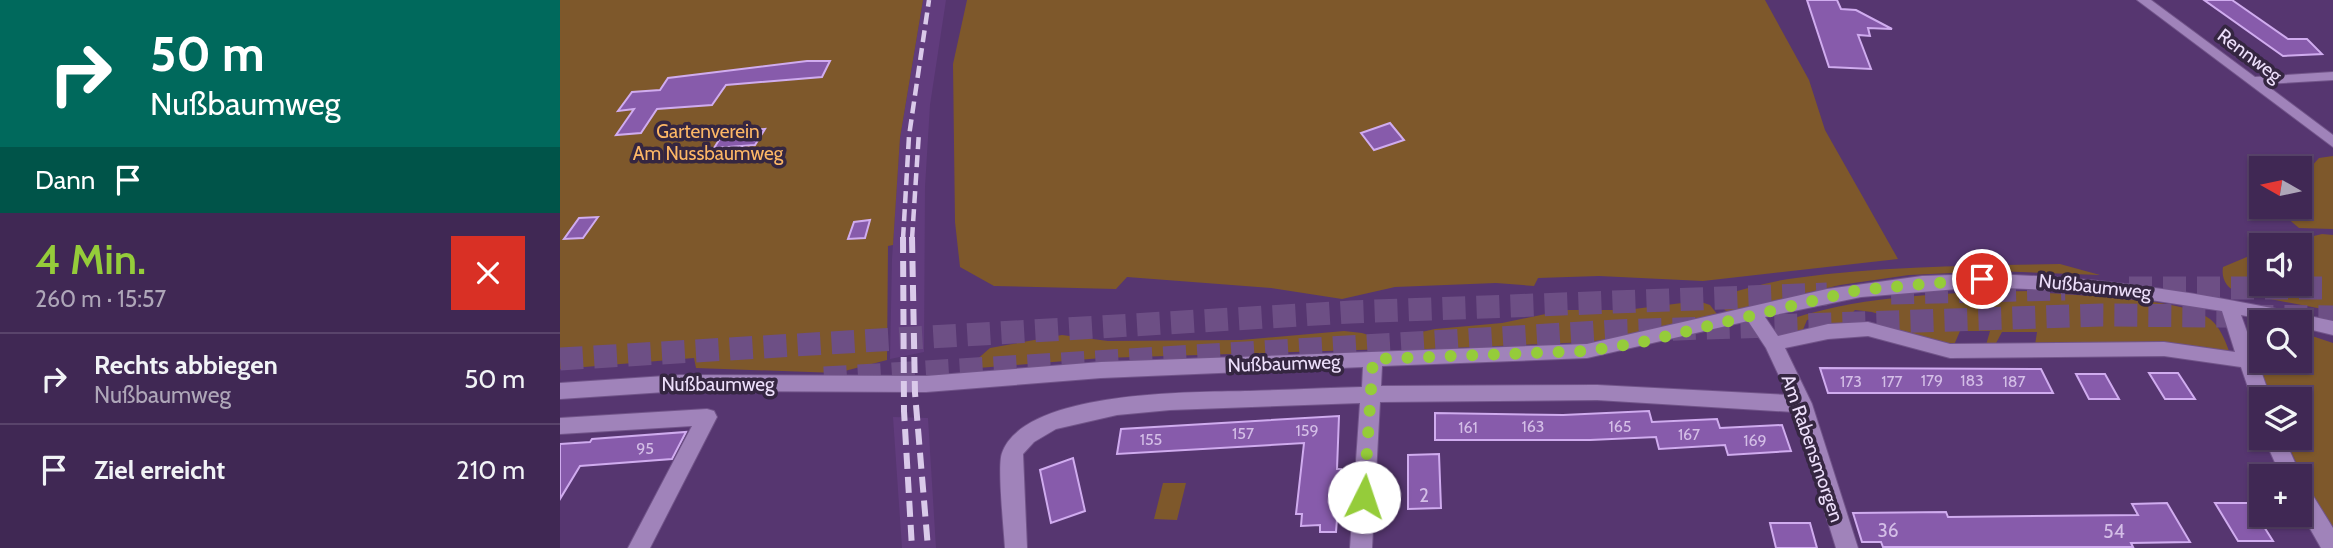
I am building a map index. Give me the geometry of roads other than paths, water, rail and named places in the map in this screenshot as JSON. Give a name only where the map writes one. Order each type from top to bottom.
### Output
[{"type":"street","name":"Rennweg","points":[[2143,0],[2333,142]]},
{"type":"street","points":[[2252,81],[2333,76]]},
{"type":"street","name":"Nußbaumweg","points":[[560,391],[705,382],[838,386],[926,384],[1101,370],[1587,351],[1638,343],[1858,290],[1982,279],[2037,279],[2179,294],[2333,328]]},
{"type":"street","points":[[1774,344],[1832,330],[1866,329],[1883,331],[1932,348],[1950,351],[2164,349],[2249,361],[2229,306]]},
{"type":"street","name":"Am Rabensmorgen","points":[[1753,314],[1774,344],[1802,404],[1847,548]]},
{"type":"street","points":[[1361,548],[1373,359]]},
{"type":"street","name":"Nußbaumweg","points":[[1016,548],[1009,463],[1018,442],[1046,424],[1082,413],[1198,401],[1371,394],[1643,394],[1802,404]]},
{"type":"street","name":"Nußbaumweg","points":[[560,426],[707,418],[639,548]]},
{"type":"street","points":[[2312,514],[2333,548]]},
{"type":"tunnel","points":[[2129,288],[2333,288]]},
{"type":"tunnel","points":[[1891,293],[2065,289]]},
{"type":"tunnel","points":[[560,359],[1351,312],[1827,294]]},
{"type":"tunnel","points":[[824,378],[1616,331],[2102,315],[2333,317]]},
{"type":"railway","points":[[903,239],[909,136],[929,0]]},
{"type":"railway","points":[[912,239],[919,132]]},
{"type":"railway","points":[[903,239],[904,411],[912,548]]},
{"type":"railway","points":[[912,239],[915,393],[928,548]]},
{"type":"park label","name":"Gartenverein Am Nussbaumweg","points":[[708,142]]}]
